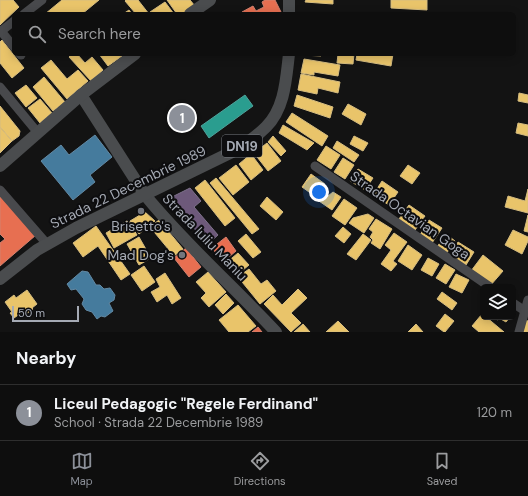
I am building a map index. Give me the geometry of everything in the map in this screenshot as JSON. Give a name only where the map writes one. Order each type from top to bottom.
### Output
[{"type":"main road","points":[[193,12],[210,0]]},
{"type":"main road","points":[[289,0],[289,12]]},
{"type":"main road","points":[[0,166],[81,95],[132,56]]},
{"type":"main road","name":"Strada 22 Decembrie 1989","points":[[0,279],[47,244],[76,228],[236,150],[252,140],[274,118],[286,85],[289,56]]},
{"type":"main road","name":"Strada Iuliu Maniu","points":[[81,95],[145,195],[176,232],[276,332]]},
{"type":"street","points":[[27,12],[42,0]]},
{"type":"street","points":[[12,23],[1,31],[12,45]]},
{"type":"street","points":[[0,87],[38,133]]},
{"type":"street","name":"Strada Octavian Goga","points":[[315,166],[486,284]]},
{"type":"street","points":[[0,190],[47,244]]},
{"type":"street","points":[[519,332],[528,300]]},
{"type":"street","points":[[516,305],[525,311]]},
{"type":"building: Homes","points":[[0,0],[13,0],[19,7],[0,25]]},
{"type":"building: Homes","points":[[62,0],[99,0],[84,12],[47,12]]},
{"type":"building: Homes","points":[[138,0],[147,12],[134,12],[125,1]]},
{"type":"building: Homes","points":[[167,0],[190,0],[195,6],[187,12],[176,12]]},
{"type":"building: Homes","points":[[306,0],[333,0],[333,4],[305,2]]},
{"type":"building: Homes","points":[[391,0],[427,0],[427,10],[391,8]]},
{"type":"building: Homes","points":[[165,2],[172,12],[150,12]]},
{"type":"building: Homes","points":[[2,40],[12,53],[12,56],[15,56],[24,68],[12,78],[0,63],[0,42]]},
{"type":"building: Homes","points":[[79,56],[85,63],[92,57],[103,70],[91,81],[69,57]]},
{"type":"building: Homes","points":[[100,56],[122,56],[108,66]]},
{"type":"building: Homes","points":[[338,56],[354,56],[353,64],[337,63]]},
{"type":"building: Homes","points":[[357,56],[393,56],[391,66],[356,60]]},
{"type":"building: Homes","points":[[304,59],[340,65],[338,76],[314,72],[314,75],[301,73]]},
{"type":"building: Homes","points":[[51,60],[67,79],[78,70],[88,81],[67,99],[41,68]]},
{"type":"building: Homes","points":[[301,74],[340,82],[338,93],[318,88],[317,94],[298,90]]},
{"type":"building: Homes","points":[[44,77],[65,102],[53,111],[33,87]]},
{"type":"building: Homes","points":[[26,85],[37,98],[26,107],[15,93]]},
{"type":"building: Homes","points":[[519,93],[528,95],[528,103],[518,101]]},
{"type":"building: Homes","points":[[297,95],[333,107],[330,118],[294,106]]},
{"type":"building: Homes","points":[[40,99],[52,113],[40,123],[28,108]]},
{"type":"building: Homes","points":[[348,104],[366,114],[361,125],[342,114]]},
{"type":"building: Homes","points":[[0,106],[20,131],[19,136],[12,141],[0,127]]},
{"type":"building: Homes","points":[[292,113],[328,136],[322,146],[286,122]]},
{"type":"building: Homes","points":[[518,123],[528,125],[528,136],[516,133]]},
{"type":"building: Homes","points":[[283,125],[314,143],[307,150],[279,133]]},
{"type":"building: Homes","points":[[0,127],[12,141],[0,153]]},
{"type":"building: Homes","points":[[273,136],[286,151],[281,156],[268,142]]},
{"type":"building: Homes","points":[[354,136],[368,143],[363,151],[350,144]]},
{"type":"building: Homes","points":[[337,141],[359,155],[354,162],[333,148]]},
{"type":"building: Homes","points":[[267,143],[281,161],[268,171],[254,153]]},
{"type":"building: Homes","points":[[326,146],[340,155],[331,169],[317,160]]},
{"type":"building: Homes","points":[[251,154],[263,170],[251,180],[239,164]]},
{"type":"building: Homes","points":[[343,158],[354,165],[345,179],[334,172]]},
{"type":"building: Homes","points":[[236,165],[249,182],[233,195],[219,178]]},
{"type":"building: Homes","points":[[408,165],[420,173],[412,184],[400,176]]},
{"type":"building: Homes","points":[[358,169],[373,178],[365,190],[350,181]]},
{"type":"building: Homes","points":[[311,174],[325,184],[316,197],[302,187]]},
{"type":"building: Homes","points":[[216,178],[259,229],[252,234],[210,183]]},
{"type":"building: Homes","points":[[205,180],[235,218],[225,226],[195,188]]},
{"type":"building: Homes","points":[[382,181],[398,192],[389,205],[373,195]]},
{"type":"building: Homes","points":[[528,189],[528,213],[505,207],[508,196],[525,201]]},
{"type":"building: Homes","points":[[321,191],[328,196],[333,192],[341,197],[332,210],[316,199]]},
{"type":"building: Homes","points":[[267,197],[283,212],[276,220],[260,206]]},
{"type":"building: Homes","points":[[344,199],[357,208],[345,225],[332,216]]},
{"type":"building: Homes","points":[[409,205],[425,216],[415,230],[399,219]]},
{"type":"building: Homes","points":[[145,212],[155,221],[139,234],[130,221]]},
{"type":"building: Homes","points":[[368,214],[374,218],[364,233],[349,223],[353,218]]},
{"type":"building: Homes","points":[[528,215],[528,232],[524,231]]},
{"type":"building: Homes","points":[[376,219],[392,229],[380,249],[371,243],[373,240],[370,237],[373,232],[369,229]]},
{"type":"building: Homes","points":[[128,220],[137,235],[114,248],[106,233]]},
{"type":"building: Homes","points":[[159,220],[183,249],[174,256],[150,227]]},
{"type":"building: Homes","points":[[429,220],[442,228],[432,243],[420,235]]},
{"type":"building: Homes","points":[[96,226],[130,274],[121,280],[98,246],[83,257],[73,243]]},
{"type":"building: Homes","points":[[343,227],[351,234],[344,243],[335,236]]},
{"type":"building: Homes","points":[[513,230],[528,237],[528,241],[522,254],[505,245]]},
{"type":"building: Homes","points":[[394,233],[407,242],[393,261],[397,264],[391,271],[381,264],[391,250],[385,245]]},
{"type":"building: Homes","points":[[246,234],[261,252],[253,258],[238,241]]},
{"type":"building: Homes","points":[[363,234],[371,240],[356,260],[347,254]]},
{"type":"building: Homes","points":[[446,234],[455,241],[446,254],[437,247]]},
{"type":"building: Homes","points":[[139,237],[151,258],[139,265],[127,244]]},
{"type":"building: Homes","points":[[458,242],[474,252],[466,265],[456,259],[459,253],[455,248]]},
{"type":"building: Homes","points":[[408,245],[422,255],[412,270],[398,261]]},
{"type":"building: Homes","points":[[238,253],[249,265],[237,275],[226,263]]},
{"type":"building: Homes","points":[[483,255],[503,271],[492,284],[487,284],[471,271]]},
{"type":"building: Homes","points":[[428,258],[439,264],[432,276],[421,270]]},
{"type":"building: Homes","points":[[445,264],[455,270],[446,284],[436,278]]},
{"type":"building: Homes","points":[[144,266],[155,282],[142,291],[131,275]]},
{"type":"building: Homes","points":[[249,269],[261,284],[267,280],[276,291],[260,304],[238,277]]},
{"type":"building: Homes","points":[[208,272],[226,292],[209,307],[201,298],[206,293],[196,282]]},
{"type":"building: Homes","points":[[165,273],[181,298],[172,304],[167,295],[157,302],[151,292],[160,287],[156,279]]},
{"type":"building: Homes","points":[[456,274],[469,280],[462,293],[449,287]]},
{"type":"building: Homes","points":[[298,289],[307,298],[291,313],[301,323],[291,332],[264,304],[273,295],[282,305]]},
{"type":"building: Homes","points":[[27,290],[37,304],[26,314],[24,311],[14,318],[5,302],[14,295],[16,298]]},
{"type":"building: Homes","points":[[442,292],[457,303],[452,310],[437,299]]},
{"type":"building: Homes","points":[[226,294],[234,303],[223,314],[215,305]]},
{"type":"building: Homes","points":[[238,305],[256,326],[248,332],[229,332],[219,320]]},
{"type":"building: Homes","points":[[445,314],[454,321],[444,332],[436,326]]},
{"type":"building: Homes","points":[[480,316],[480,320],[490,320],[504,332],[479,332],[472,326]]},
{"type":"building: Homes","points":[[525,320],[528,321],[528,332],[521,332]]},
{"type":"building: Homes","points":[[338,321],[349,332],[326,332]]},
{"type":"building: Homes","points":[[303,324],[310,332],[294,332]]},
{"type":"building: Homes","points":[[416,324],[423,332],[408,332]]},
{"type":"building: Shops","points":[[265,0],[275,0],[281,12],[242,12],[253,6],[256,11],[264,7],[262,2]]},
{"type":"building: Shops","points":[[0,194],[36,235],[0,266],[0,243],[5,239],[0,234]]},
{"type":"building: Shops","points":[[226,237],[236,251],[223,262],[212,248]]},
{"type":"building: Shops","points":[[186,248],[201,267],[189,277],[174,258]]},
{"type":"building: Shops","points":[[258,327],[262,332],[252,332]]},
{"type":"building: Offices","points":[[190,188],[201,201],[194,207],[218,235],[208,244],[168,199]]},
{"type":"building: Schools","points":[[245,95],[253,106],[209,138],[201,126]]},
{"type":"building: Public","points":[[95,135],[112,157],[90,175],[95,182],[73,200],[41,161],[61,145],[69,155]]},
{"type":"building: Public","points":[[82,271],[88,272],[96,285],[100,285],[104,289],[110,288],[115,295],[114,300],[109,303],[113,311],[105,317],[101,316],[97,319],[92,312],[86,310],[82,304],[84,299],[76,289],[71,290],[67,284]]},
{"type":"place","name":"Liceul Pedagogic \"Regele Ferdinand\"","points":[[182,118]]},
{"type":"place","name":"Brisetto's","points":[[141,211]]},
{"type":"place","name":"Mad Dog's","points":[[182,255]]}]
